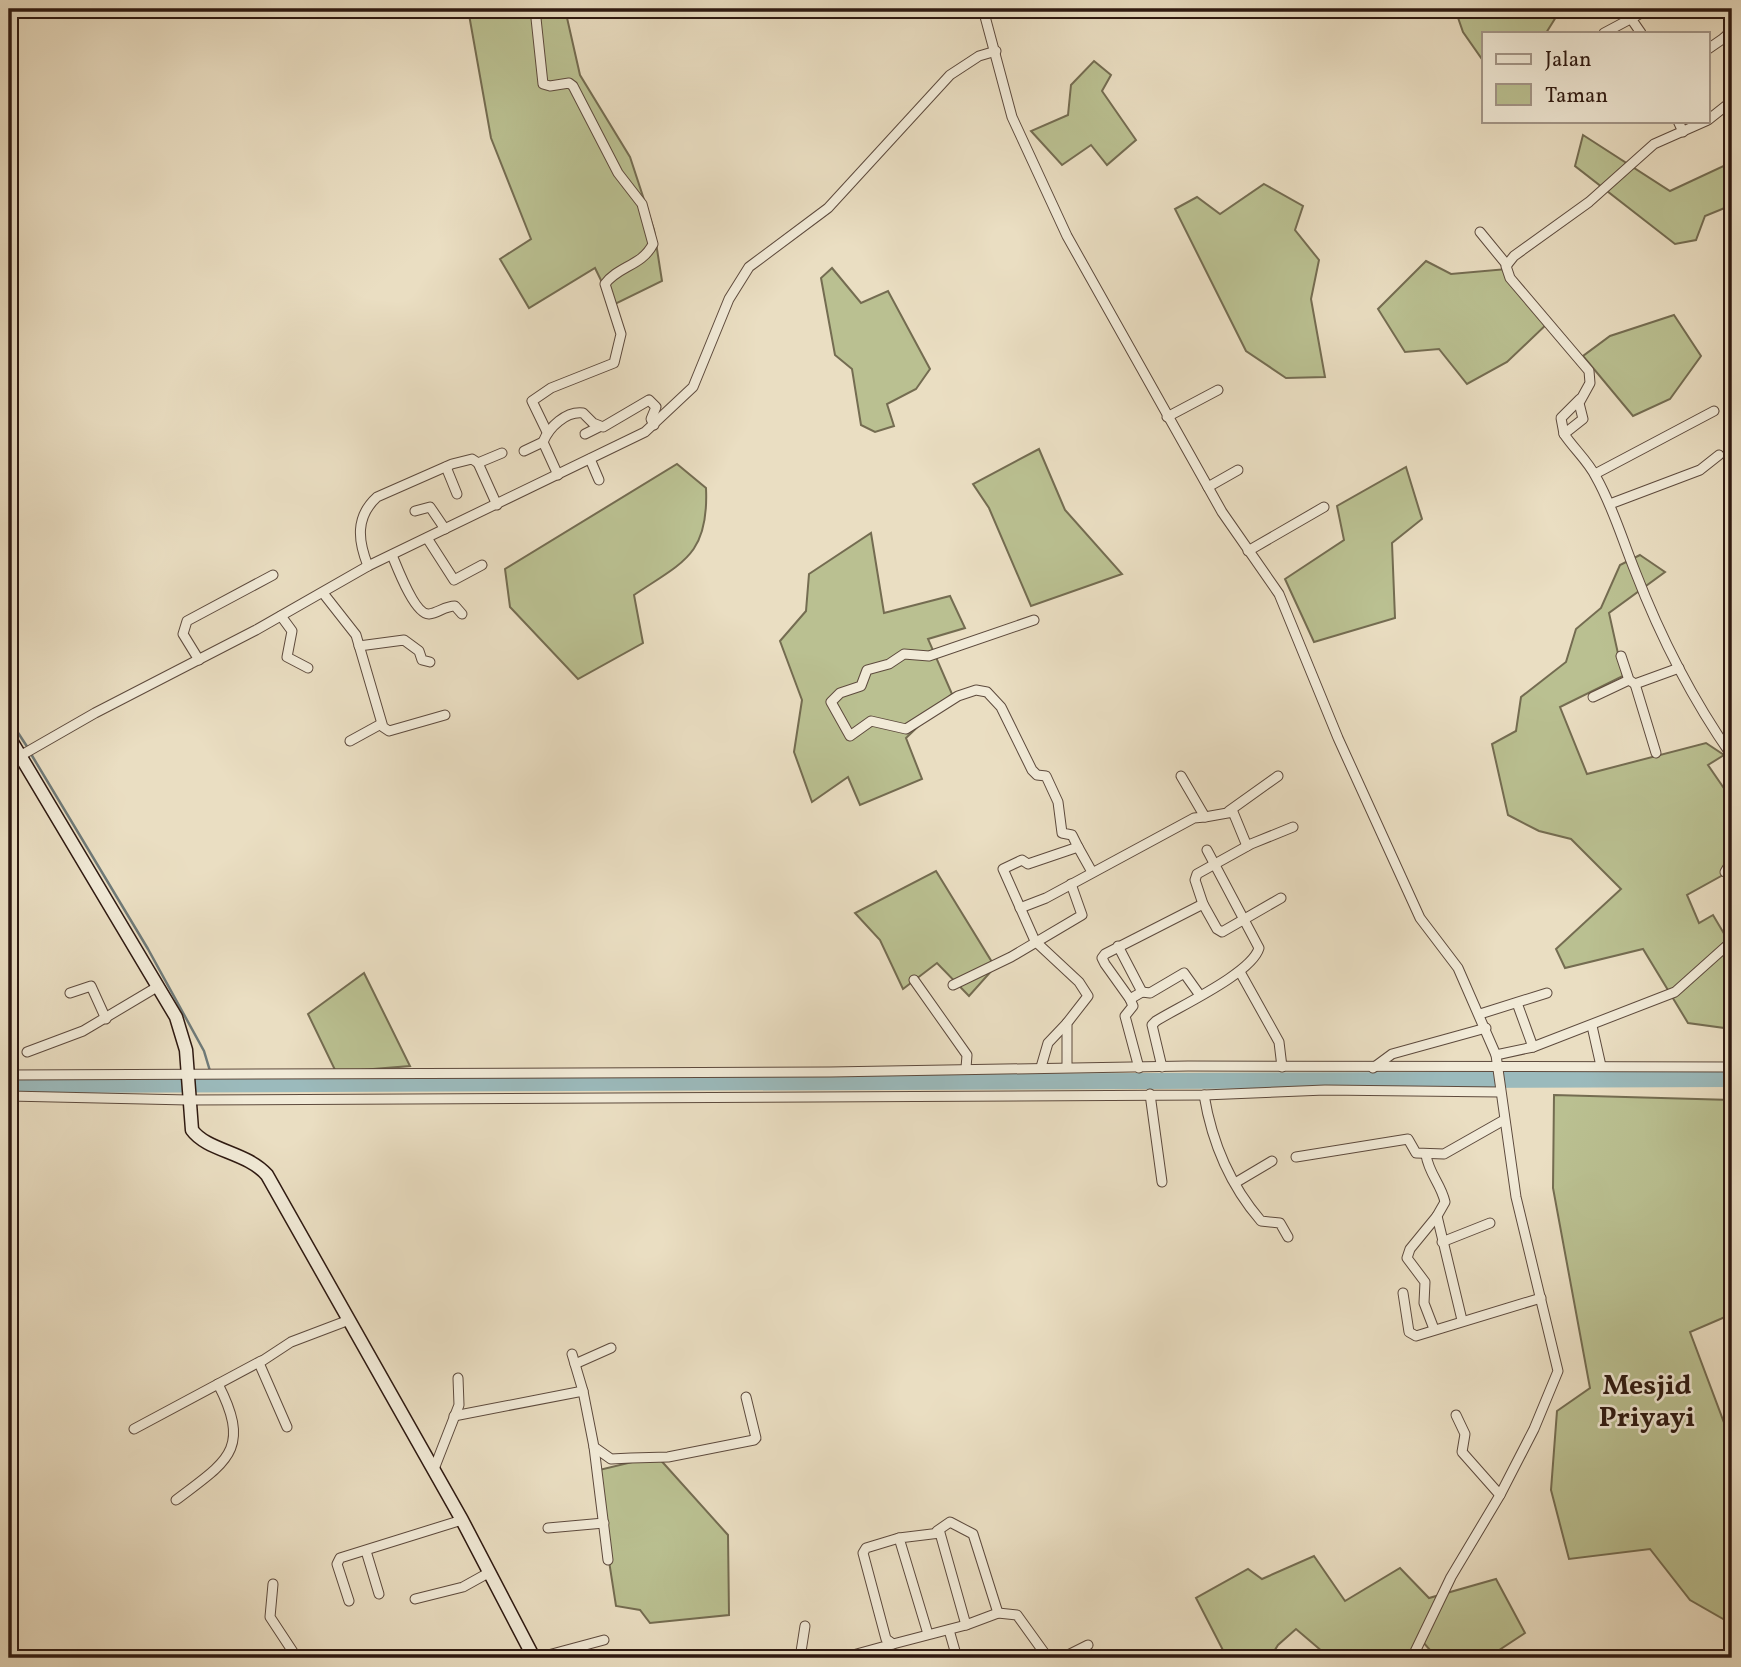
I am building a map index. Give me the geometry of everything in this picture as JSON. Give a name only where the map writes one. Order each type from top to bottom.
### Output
[{"type":"main road","points":[[9,737],[26,752],[180,1027],[189,1076],[190,1123],[195,1135],[251,1161],[267,1175],[463,1520],[536,1658]]},
{"type":"street","points":[[535,9],[543,84],[550,86],[569,83],[573,86],[618,173],[642,204],[653,244],[640,261],[610,276],[605,284],[621,334],[614,363],[551,388],[532,401],[547,432]]},
{"type":"street","points":[[983,9],[1012,117],[1066,236],[1208,487],[1279,594],[1338,738],[1420,918],[1458,968],[1496,1055],[1516,1196],[1558,1371],[1534,1429],[1500,1495],[1451,1577],[1412,1658]]},
{"type":"street","points":[[1606,32],[1649,9]]},
{"type":"street","points":[[1632,20],[1640,32]]},
{"type":"street","points":[[1710,47],[1732,30]]},
{"type":"street","points":[[1724,37],[1732,45]]},
{"type":"street","points":[[26,752],[281,616],[368,566],[633,439],[654,425],[693,387],[729,299],[749,267],[828,208],[950,75],[979,56],[996,51]]},
{"type":"street","points":[[1710,118],[1732,101]]},
{"type":"street","points":[[1678,122],[1683,132]]},
{"type":"street","points":[[1507,265],[1514,256],[1602,192],[1654,144],[1703,122]]},
{"type":"street","points":[[1480,232],[1507,265],[1510,278],[1589,371],[1590,383],[1580,399],[1561,418],[1564,434],[1595,474],[1610,504],[1635,572],[1679,668],[1712,730],[1732,755]]},
{"type":"street","points":[[1167,417],[1218,390]]},
{"type":"street","points":[[1564,434],[1583,419],[1580,399]]},
{"type":"street","points":[[585,434],[617,421],[648,400],[656,407],[651,419],[654,425]]},
{"type":"street","points":[[1595,474],[1714,411]]},
{"type":"street","points":[[524,452],[543,442],[547,432],[564,418],[578,412],[599,427]]},
{"type":"street","points":[[543,442],[558,474]]},
{"type":"street","points":[[478,463],[502,453]]},
{"type":"street","points":[[1610,504],[1700,470],[1719,455]]},
{"type":"street","points":[[368,566],[359,531],[370,503],[377,497],[446,467],[472,459],[478,463],[496,505]]},
{"type":"street","points":[[590,460],[599,480]]},
{"type":"street","points":[[446,467],[457,494]]},
{"type":"street","points":[[1208,487],[1238,470]]},
{"type":"street","points":[[415,510],[430,507],[445,529]]},
{"type":"street","points":[[1248,551],[1324,507]]},
{"type":"street","points":[[428,538],[454,580],[482,565]]},
{"type":"street","points":[[391,555],[415,606],[422,613],[429,614],[455,606],[462,614]]},
{"type":"street","points":[[199,660],[183,634],[187,621],[273,575]]},
{"type":"street","points":[[323,593],[356,635],[381,724],[389,731],[445,715]]},
{"type":"street","points":[[281,616],[292,631],[287,657],[308,668]]},
{"type":"street","points":[[1034,620],[929,656],[910,654],[896,657],[889,664],[867,670],[861,685],[839,693],[831,702],[850,736],[871,721],[906,729],[958,696],[976,690],[987,692],[1001,708],[1032,770],[1037,775],[1046,776],[1058,802],[1062,833],[1072,835],[1092,872]]},
{"type":"street","points":[[359,646],[404,639],[419,651],[422,660],[430,662]]},
{"type":"street","points":[[1621,656],[1656,753]]},
{"type":"street","points":[[1593,697],[1679,668]]},
{"type":"street","points":[[350,741],[381,724]]},
{"type":"street","points":[[1181,776],[1205,817]]},
{"type":"street","points":[[1020,908],[1071,884],[1194,818],[1229,811],[1278,776]]},
{"type":"street","points":[[1229,811],[1234,813],[1247,846]]},
{"type":"street","points":[[1281,898],[1246,920],[1219,932],[1203,904],[1195,876],[1247,846],[1293,827]]},
{"type":"street","points":[[1041,1067],[1048,1043],[1088,996],[1079,982],[1035,941],[1003,867],[1022,860],[1028,864],[1077,847]]},
{"type":"street","points":[[1162,1067],[1152,1025],[1199,994],[1240,972],[1254,959],[1259,948],[1207,850]]},
{"type":"street","points":[[1725,872],[1732,860]]},
{"type":"street","points":[[953,985],[1082,915],[1071,884]]},
{"type":"street","points":[[1139,1068],[1125,1016],[1133,1006],[1102,958],[1118,946],[1203,904]]},
{"type":"street","points":[[1496,1055],[1533,1047],[1675,992],[1732,941]]},
{"type":"street","points":[[1118,946],[1142,992]]},
{"type":"street","points":[[1240,972],[1279,1042],[1282,1067]]},
{"type":"street","points":[[1130,999],[1142,992],[1150,993],[1184,973],[1199,994]]},
{"type":"street","points":[[914,980],[967,1055],[966,1068]]},
{"type":"street","points":[[70,993],[90,986],[106,1019]]},
{"type":"street","points":[[27,1052],[83,1031],[157,987]]},
{"type":"street","points":[[1480,1014],[1547,993]]},
{"type":"street","points":[[1517,1003],[1533,1047]]},
{"type":"street","points":[[1067,1023],[1067,1068]]},
{"type":"street","points":[[1592,1026],[1601,1066]]},
{"type":"street","points":[[1373,1068],[1392,1054],[1486,1028]]},
{"type":"street","points":[[9,1075],[830,1072],[1041,1067],[1732,1067]]},
{"type":"street","points":[[9,1096],[1204,1095],[1325,1090],[1500,1090]]},
{"type":"street","points":[[1150,1094],[1162,1182]]},
{"type":"street","points":[[1204,1095],[1214,1142],[1234,1183],[1261,1221],[1280,1223],[1287,1237]]},
{"type":"street","points":[[1296,1157],[1408,1139],[1416,1153],[1444,1154],[1504,1120]]},
{"type":"street","points":[[1426,1155],[1429,1170],[1439,1185],[1445,1202],[1410,1249],[1407,1258],[1425,1282],[1424,1303],[1434,1329]]},
{"type":"street","points":[[1234,1183],[1272,1161]]},
{"type":"street","points":[[1437,1216],[1462,1320]]},
{"type":"street","points":[[1442,1242],[1490,1223]]},
{"type":"street","points":[[1403,1293],[1406,1322],[1411,1335],[1541,1298]]},
{"type":"street","points":[[134,1429],[291,1342],[349,1320]]},
{"type":"street","points":[[608,1560],[594,1447],[583,1391],[573,1359],[611,1348]]},
{"type":"street","points":[[261,1361],[259,1365],[287,1427]]},
{"type":"street","points":[[434,1469],[461,1392],[458,1378]]},
{"type":"street","points":[[176,1500],[220,1466],[229,1453],[234,1425],[231,1409],[218,1384]]},
{"type":"street","points":[[454,1416],[583,1391]]},
{"type":"street","points":[[594,1447],[611,1458],[668,1457],[754,1440],[756,1434],[746,1397]]},
{"type":"street","points":[[1456,1415],[1465,1434],[1462,1445],[1464,1457],[1500,1495]]},
{"type":"street","points":[[349,1601],[337,1562],[340,1558],[463,1520]]},
{"type":"street","points":[[893,1644],[886,1639],[863,1553],[866,1548],[899,1538],[937,1531],[950,1521],[973,1534],[998,1613]]},
{"type":"street","points":[[548,1528],[604,1522]]},
{"type":"street","points":[[937,1531],[966,1625]]},
{"type":"street","points":[[899,1538],[928,1634]]},
{"type":"street","points":[[366,1551],[379,1594]]},
{"type":"street","points":[[415,1599],[463,1587],[490,1572]]},
{"type":"street","points":[[273,1584],[270,1617],[297,1658]]},
{"type":"street","points":[[842,1658],[949,1630],[998,1613],[1017,1615],[1048,1658]]},
{"type":"street","points":[[800,1658],[805,1626]]},
{"type":"street","points":[[949,1630],[957,1658]]},
{"type":"street","points":[[536,1658],[604,1640]]},
{"type":"street","points":[[1062,1658],[1088,1645]]},
{"type":"green space","points":[[468,9],[565,9],[580,75],[630,157],[654,230],[662,281],[613,305],[595,268],[529,308],[500,259],[531,239],[491,138]]},
{"type":"green space","points":[[1455,9],[1493,9],[1499,14],[1504,9],[1561,9],[1547,32],[1482,32],[1482,59],[1463,32]]},
{"type":"green space","points":[[1094,61],[1111,75],[1102,91],[1136,140],[1107,165],[1091,145],[1062,165],[1031,131],[1068,115],[1071,85]]},
{"type":"green space","points":[[1583,135],[1670,191],[1732,162],[1732,205],[1705,216],[1696,240],[1675,244],[1575,166]]},
{"type":"green space","points":[[1264,184],[1303,206],[1295,230],[1319,260],[1311,299],[1325,377],[1286,378],[1246,351],[1175,209],[1197,197],[1220,214]]},
{"type":"green space","points":[[1426,261],[1451,274],[1507,269],[1550,321],[1507,362],[1467,384],[1439,349],[1405,352],[1378,309]]},
{"type":"green space","points":[[832,268],[861,303],[888,291],[930,369],[916,389],[887,404],[894,426],[875,432],[861,425],[852,369],[835,355],[821,278]]},
{"type":"green space","points":[[1674,315],[1701,356],[1670,399],[1633,416],[1583,356],[1610,336]]},
{"type":"green space","points":[[1039,449],[1065,510],[1122,574],[1031,606],[989,508],[973,484]]},
{"type":"green space","points":[[677,464],[706,488],[706,510],[697,543],[679,564],[634,595],[643,643],[578,679],[510,607],[505,569]]},
{"type":"green space","points":[[1406,467],[1422,519],[1392,543],[1395,618],[1314,642],[1285,579],[1344,540],[1337,506]]},
{"type":"green space","points":[[871,533],[884,613],[950,596],[965,628],[928,639],[952,694],[906,738],[922,779],[860,805],[848,777],[812,802],[794,752],[802,700],[780,641],[806,611],[809,574]]},
{"type":"green space","points":[[1640,555],[1665,572],[1609,613],[1623,676],[1560,707],[1587,774],[1706,743],[1724,755],[1708,765],[1732,800],[1732,870],[1687,895],[1699,923],[1713,915],[1732,947],[1732,1029],[1688,1023],[1643,949],[1565,968],[1556,949],[1621,889],[1571,839],[1539,831],[1508,815],[1492,744],[1516,731],[1521,697],[1566,662],[1576,629],[1601,608],[1620,565]]},
{"type":"green space","points":[[936,871],[995,967],[969,996],[937,963],[903,989],[880,940],[855,913]]},
{"type":"green space","points":[[364,973],[410,1066],[336,1072],[308,1014]]},
{"type":"green space","points":[[1554,1095],[1732,1100],[1732,1314],[1690,1332],[1732,1444],[1732,1624],[1690,1600],[1650,1549],[1569,1559],[1551,1490],[1557,1411],[1590,1388],[1553,1188]]},
{"type":"green space","points":[[657,1456],[728,1535],[729,1615],[650,1623],[640,1610],[616,1606],[595,1471]]},
{"type":"green space","points":[[1314,1556],[1345,1601],[1400,1568],[1429,1598],[1496,1579],[1525,1633],[1487,1658],[1437,1658],[1423,1642],[1411,1658],[1330,1658],[1296,1629],[1278,1645],[1270,1658],[1227,1658],[1196,1598],[1248,1569],[1262,1579]]},
{"type":"waterway","points":[[9,719],[28,748]]},
{"type":"waterway","points":[[31,754],[148,949],[204,1051],[210,1071]]},
{"type":"waterway","points":[[9,1085],[1732,1079]]},
{"type":"district","name":"Mesjid Priyayi","points":[[1647,1402]]}]
